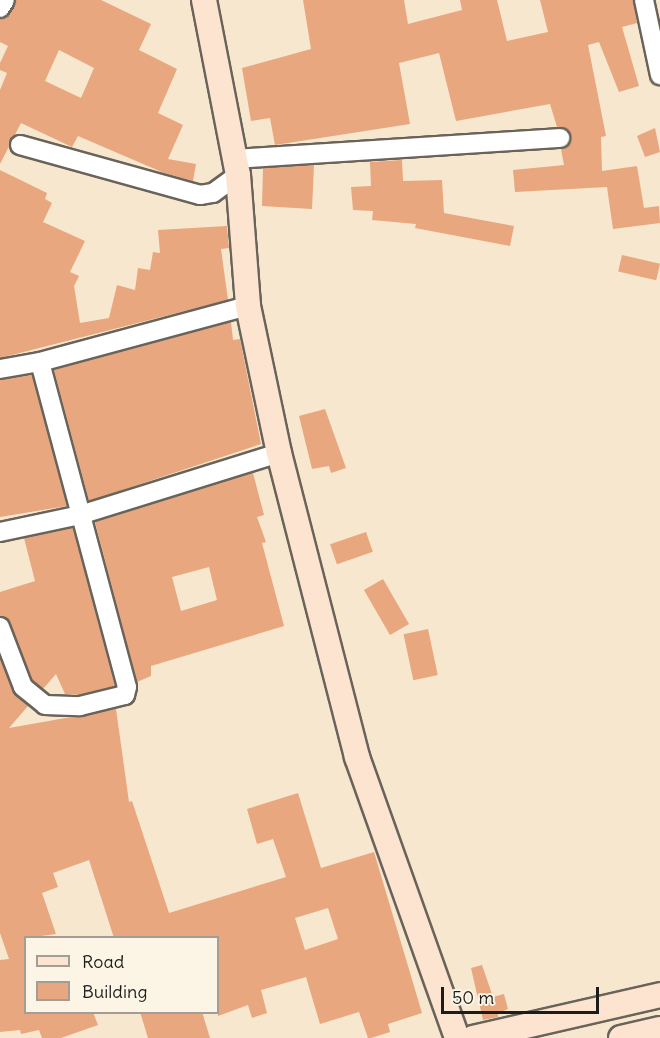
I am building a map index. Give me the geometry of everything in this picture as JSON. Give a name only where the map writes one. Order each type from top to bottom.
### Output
[{"type":"street","points":[[0,8],[5,0]]},
{"type":"street","points":[[204,0],[236,167],[249,306],[279,453],[357,757],[457,1038]]},
{"type":"street","points":[[644,0],[660,75]]},
{"type":"street","points":[[20,145],[200,195],[213,193],[236,167],[560,138]]},
{"type":"street","points":[[0,369],[40,362],[249,306]]},
{"type":"street","points":[[0,627],[23,687],[45,705],[80,706],[125,695],[127,687],[40,362]]},
{"type":"street","points":[[0,532],[80,515],[279,453]]},
{"type":"street","points":[[473,1038],[660,995]]},
{"type":"street","points":[[621,1038],[660,1029]]},
{"type":"building","points":[[16,0],[101,0],[151,24],[139,50],[177,69],[158,113],[183,125],[168,159],[196,164],[193,181],[164,173],[78,136],[72,147],[21,123],[0,164],[0,90],[7,73],[0,70],[0,63],[8,46],[0,42],[0,19],[9,14]],"holes":[[[59,50],[94,68],[81,98],[45,81]]]},
{"type":"building","points":[[303,0],[404,0],[408,24],[462,10],[460,0],[497,0],[507,41],[548,32],[540,0],[633,0],[637,23],[622,27],[639,86],[619,92],[599,42],[588,45],[606,136],[601,137],[602,171],[637,166],[644,208],[659,206],[660,223],[613,229],[607,187],[515,192],[513,170],[564,165],[561,149],[570,143],[570,132],[557,127],[550,104],[456,121],[439,53],[399,63],[410,124],[275,145],[270,118],[251,121],[242,68],[311,49]]},
{"type":"building","points":[[655,128],[660,152],[645,157],[637,136]]},
{"type":"building","points":[[402,160],[403,181],[442,180],[444,213],[514,226],[510,246],[415,228],[416,224],[372,220],[373,211],[353,210],[351,187],[371,186],[370,162]]},
{"type":"building","points":[[314,165],[312,209],[262,206],[263,168]]},
{"type":"building","points":[[0,170],[47,193],[45,199],[52,203],[43,222],[85,241],[70,272],[79,276],[74,286],[80,323],[109,318],[117,285],[135,290],[138,268],[150,270],[153,252],[160,253],[158,230],[227,226],[229,248],[221,249],[228,300],[0,358]]},
{"type":"building","points":[[622,255],[660,264],[656,280],[618,272]]},
{"type":"building","points":[[231,322],[233,340],[240,339],[261,444],[89,501],[54,370]]},
{"type":"building","points":[[32,375],[67,506],[0,517],[0,380]]},
{"type":"building","points":[[325,409],[346,468],[331,473],[329,466],[312,469],[299,416]]},
{"type":"building","points":[[253,473],[264,515],[257,517],[266,542],[262,543],[284,626],[151,666],[151,676],[137,682],[95,522]],"holes":[[[209,567],[217,600],[181,611],[172,577]]]},
{"type":"building","points":[[73,528],[115,686],[79,695],[65,694],[56,674],[43,689],[32,680],[10,623],[0,616],[0,592],[35,581],[24,538]]},
{"type":"building","points":[[366,532],[373,552],[337,564],[330,544]]},
{"type":"building","points":[[383,579],[409,624],[390,635],[364,590]]},
{"type":"building","points":[[428,629],[438,675],[413,680],[404,634]]},
{"type":"building","points":[[0,658],[13,692],[28,706],[9,728],[116,709],[129,802],[132,801],[169,913],[286,877],[273,839],[257,844],[247,809],[298,793],[321,868],[374,852],[422,1013],[388,1024],[390,1032],[371,1038],[368,1038],[359,1012],[320,1024],[306,977],[261,990],[267,1013],[252,1018],[248,1005],[218,1016],[219,936],[113,936],[89,860],[53,873],[58,887],[42,893],[56,934],[24,936],[24,1014],[94,1014],[98,1025],[61,1038],[42,1038],[39,1030],[21,1034],[20,1030],[0,1032],[0,960],[9,959],[0,933]],"holes":[[[328,908],[338,939],[305,950],[295,918]]]},
{"type":"building","points":[[482,965],[493,997],[504,994],[508,1009],[498,1013],[498,1017],[483,1020],[471,968]]},
{"type":"building","points":[[141,1014],[203,1014],[210,1038],[148,1038]]}]
